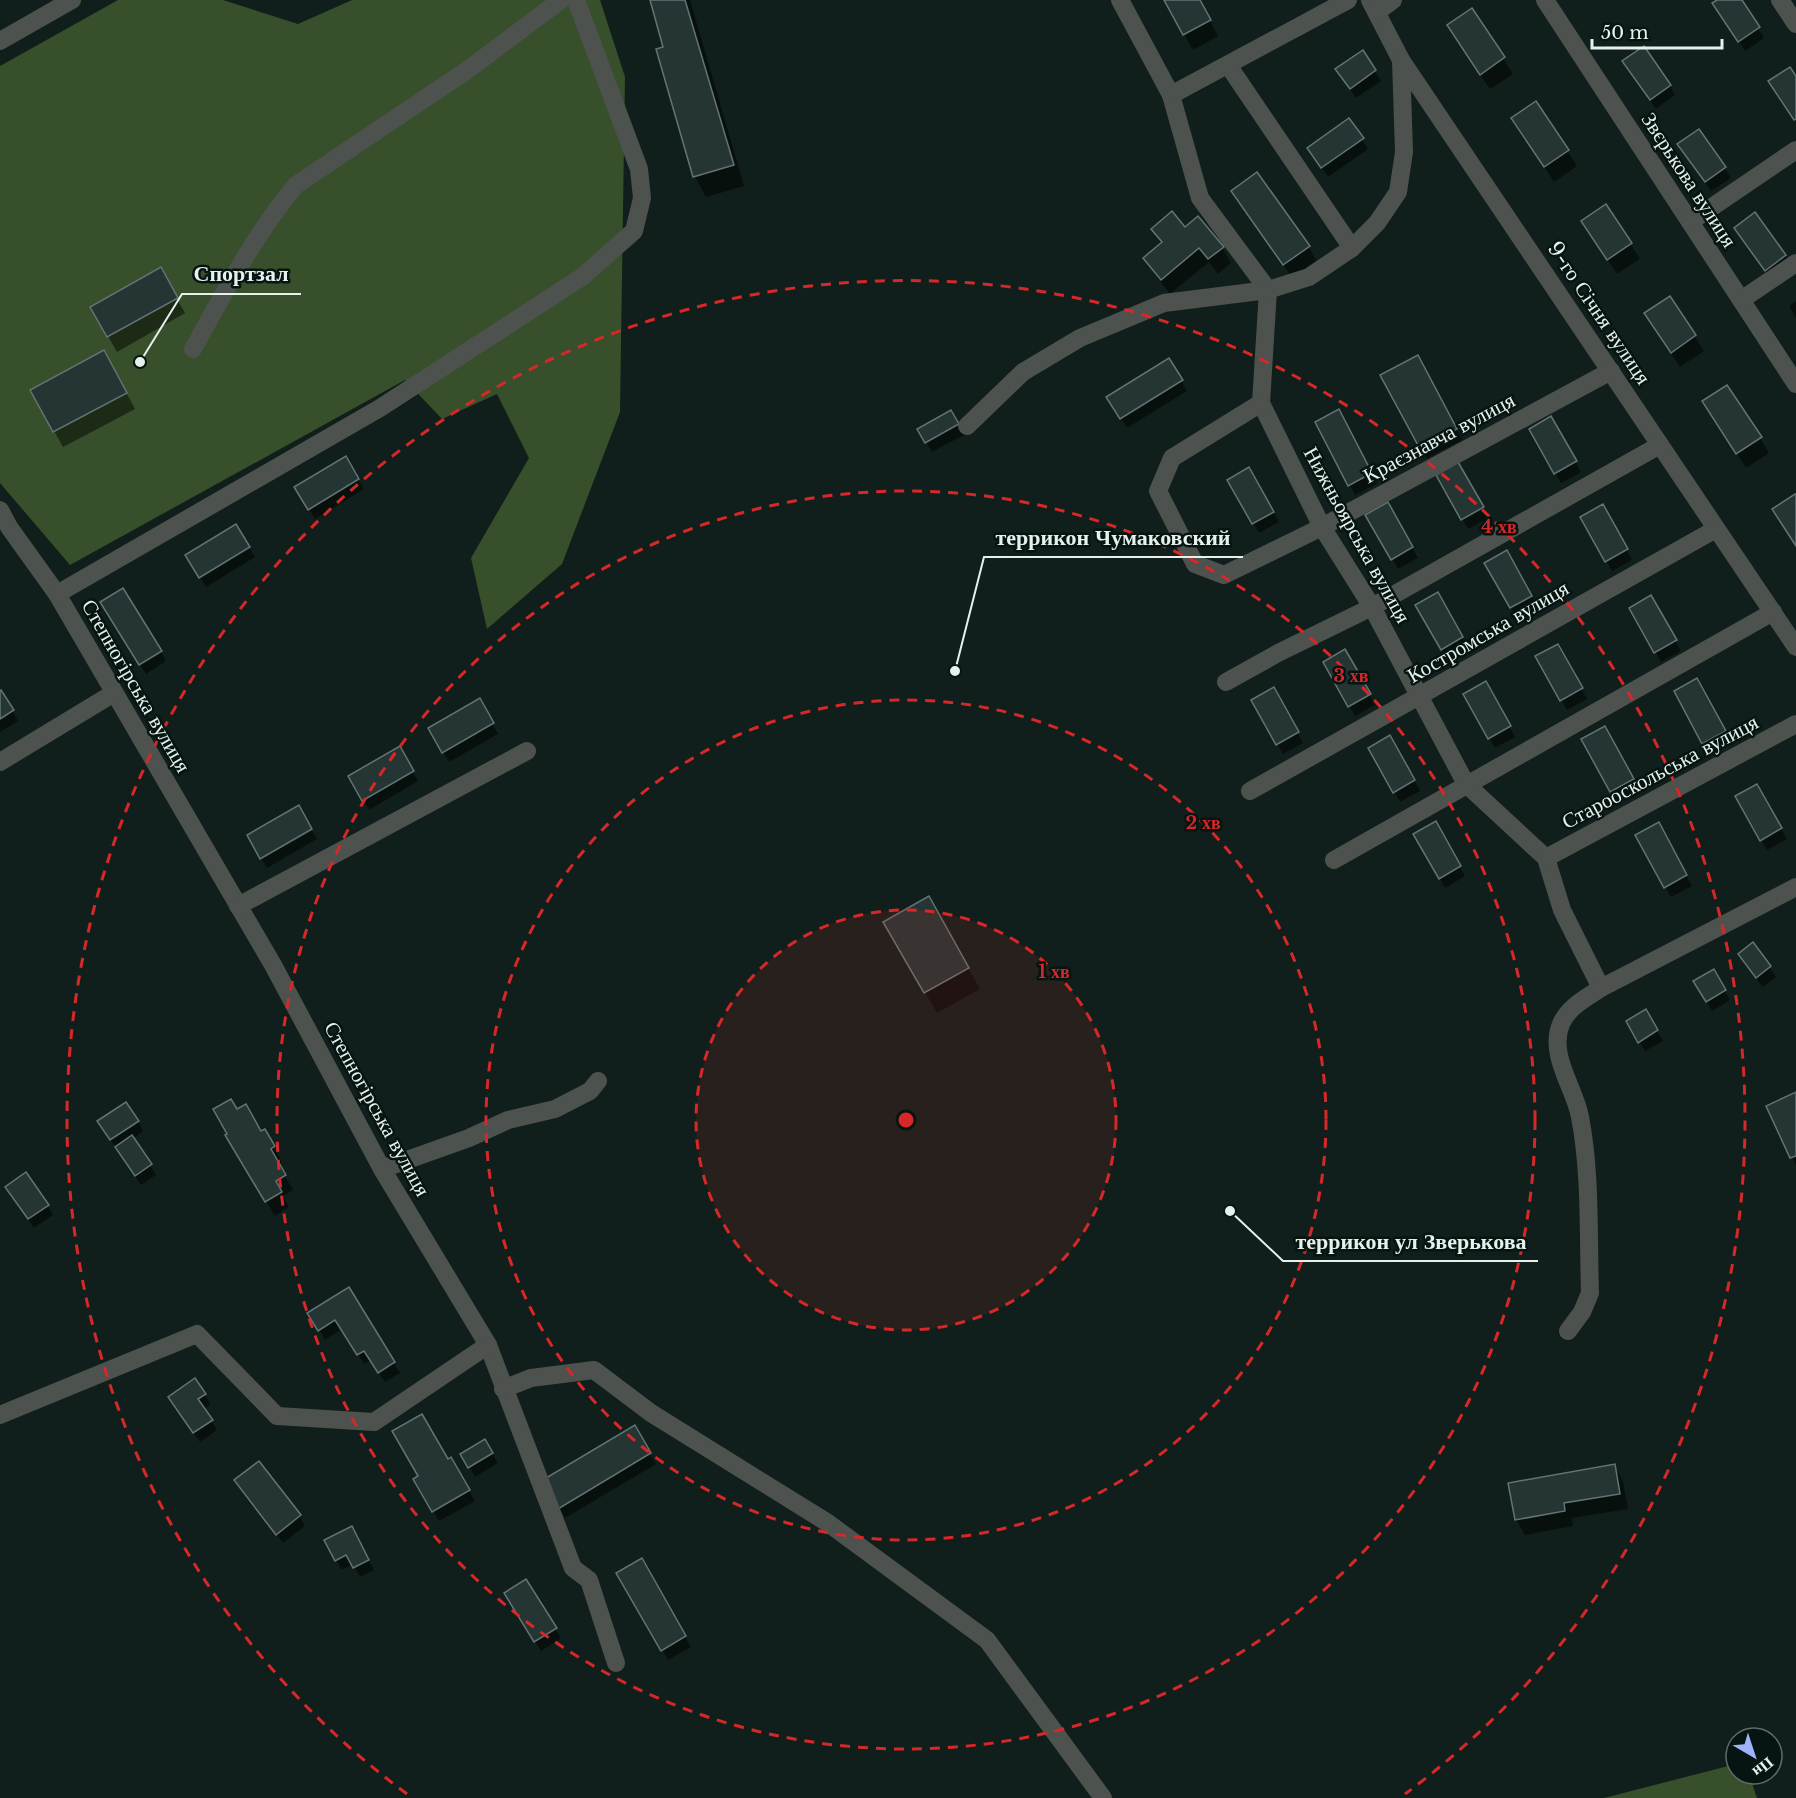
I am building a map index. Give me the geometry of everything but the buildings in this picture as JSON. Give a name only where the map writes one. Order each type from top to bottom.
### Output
[{"type":"street","points":[[0,41],[72,0]]},
{"type":"street","points":[[193,349],[222,296],[278,207],[296,185],[466,71],[561,0]]},
{"type":"street","name":"Степногірська вулиця","points":[[57,594],[380,408],[582,277],[634,231],[642,198],[639,169],[576,0]]},
{"type":"street","points":[[1120,0],[1171,94],[1200,198],[1268,290]]},
{"type":"street","points":[[1171,94],[1348,0]]},
{"type":"street","points":[[1373,6],[1393,0]]},
{"type":"street","name":"Звєрькова вулиця","points":[[1545,0],[1796,384]]},
{"type":"street","points":[[1779,0],[1796,24]]},
{"type":"street","name":"9-го Січня вулиця","points":[[1373,6],[1401,60],[1796,647]]},
{"type":"street","points":[[968,426],[1023,372],[1080,338],[1164,303],[1268,290],[1309,277],[1352,249],[1377,223],[1398,192],[1404,152],[1401,60]]},
{"type":"street","points":[[1228,65],[1352,249]]},
{"type":"street","points":[[1690,222],[1796,150]]},
{"type":"street","points":[[1741,300],[1796,264]]},
{"type":"street","name":"Нижньоярська вулиця","points":[[1268,290],[1261,403],[1322,527],[1372,607],[1466,784]]},
{"type":"street","name":"Краєзнавча вулиця","points":[[1261,403],[1172,458],[1158,491],[1195,564],[1224,575],[1322,527],[1611,370]]},
{"type":"street","points":[[1226,682],[1280,652],[1372,607],[1660,445]]},
{"type":"street","name":"Степногірська вулиця","points":[[0,510],[5,528],[57,594],[273,965],[382,1169],[488,1345],[573,1568],[588,1580],[616,1662]]},
{"type":"street","name":"Костромська вулиця","points":[[1250,791],[1716,529]]},
{"type":"street","points":[[1334,860],[1773,612]]},
{"type":"street","points":[[0,762],[114,693]]},
{"type":"street","name":"Старооскольська вулиця","points":[[1546,858],[1796,724]]},
{"type":"street","points":[[238,906],[527,751]]},
{"type":"street","points":[[1466,784],[1546,858],[1562,910],[1601,988]]},
{"type":"street","points":[[1568,1331],[1582,1312],[1590,1293],[1587,1169],[1580,1116],[1557,1049],[1560,1025],[1572,1007],[1601,988],[1796,887]]},
{"type":"street","points":[[382,1169],[469,1138],[508,1120],[555,1109],[590,1091],[598,1081]]},
{"type":"street","points":[[0,1415],[197,1334],[277,1416],[374,1422],[488,1345]]},
{"type":"street","points":[[503,1389],[531,1378],[594,1370],[651,1413],[828,1523],[987,1640],[1103,1798]]},
{"type":"green space","points":[[118,0],[223,0],[298,24],[352,0],[600,0],[625,77],[620,412],[562,564],[487,629],[471,558],[529,458],[497,394],[442,419],[405,380],[70,565],[0,483],[0,66]]},
{"type":"green space","points":[[1724,1767],[1724,1786],[1753,1786],[1757,1798],[1604,1798]]},
{"type":"place","name":"Спортзал","points":[[140,362]]},
{"type":"place","name":"террикон Чумаковский","points":[[955,671]]},
{"type":"place","name":"террикон ул Зверькова","points":[[1230,1211]]}]
